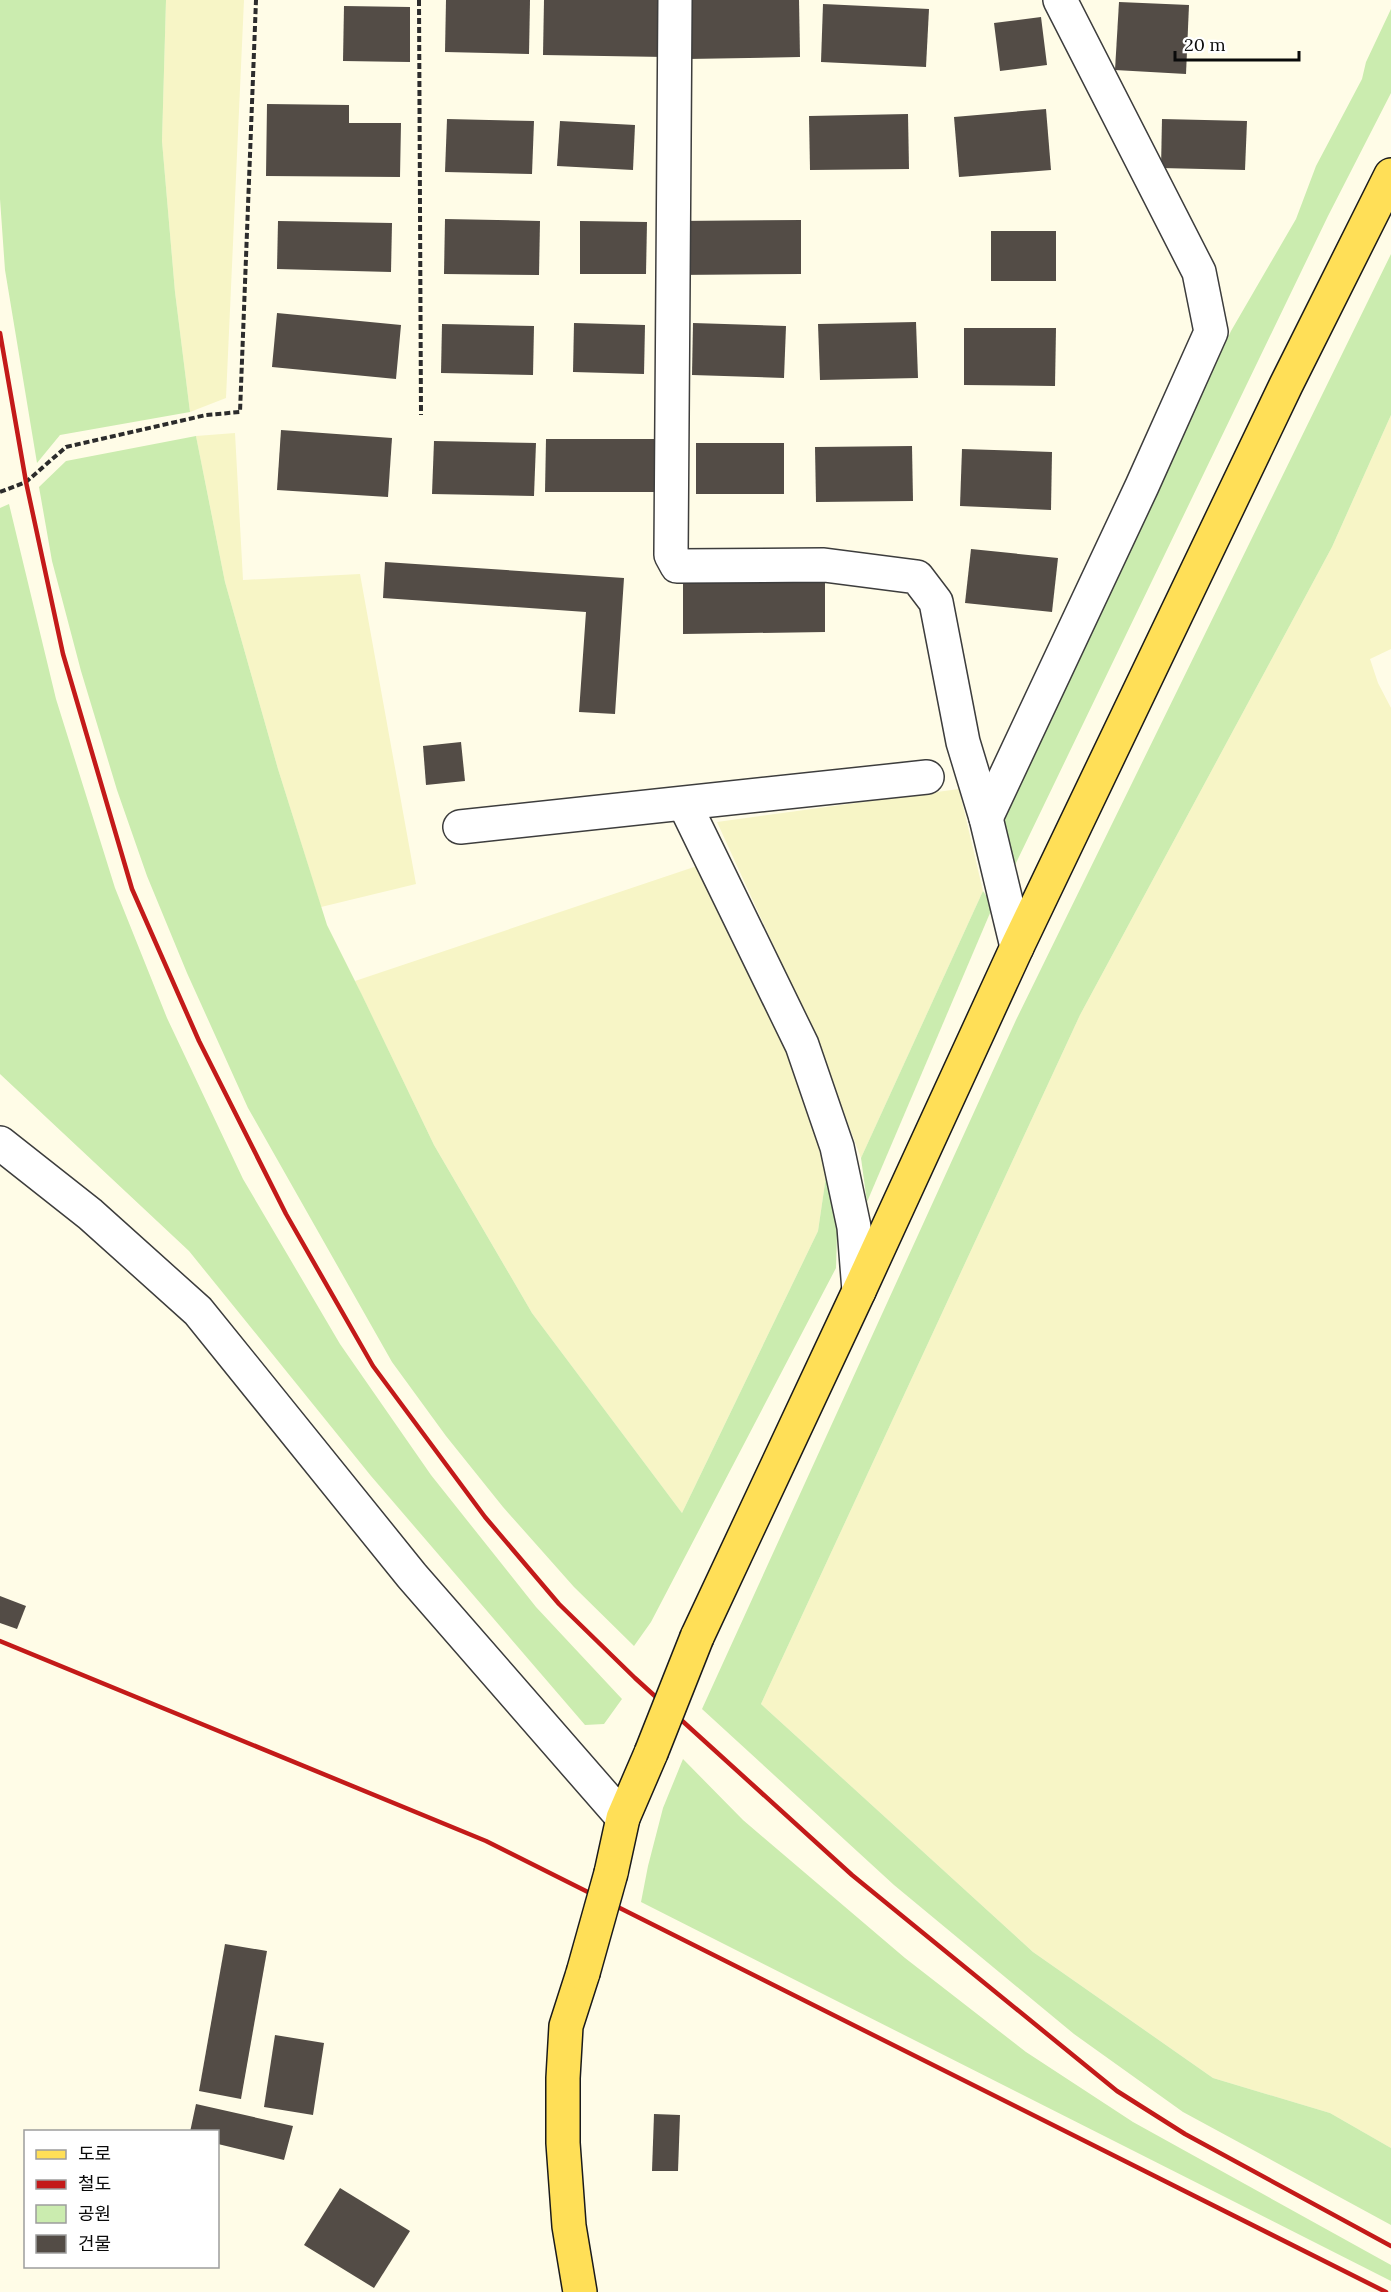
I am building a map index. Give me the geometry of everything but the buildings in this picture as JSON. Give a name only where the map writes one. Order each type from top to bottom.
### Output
[{"type":"main road","points":[[580,2292],[569,2226],[562,2143],[562,2078],[566,2026],[611,1873],[623,1818],[697,1637],[860,1292],[1017,947],[1286,385],[1391,175]]},
{"type":"street","points":[[675,0],[670,555],[677,566],[824,565],[917,577],[936,602],[963,742],[986,818],[1017,947]]},
{"type":"street","points":[[986,818],[1142,486],[1211,332],[1199,272],[1060,0]]},
{"type":"street","points":[[460,827],[685,805],[927,777]]},
{"type":"street","points":[[685,805],[802,1045],[837,1147],[854,1227],[860,1292]]},
{"type":"street","points":[[0,1143],[90,1214],[198,1311],[412,1576],[623,1818]]},
{"type":"path","points":[[0,492],[26,482],[66,447],[206,415],[240,412],[256,0]]},
{"type":"path","points":[[419,0],[421,415]]},
{"type":"shaded area","points":[[166,0],[244,0],[226,398],[190,412],[175,292],[162,141]]},
{"type":"shaded area","points":[[1391,415],[1391,649],[1370,659],[1378,683],[1391,708],[1391,2148],[1330,2113],[1213,2078],[1033,1952],[761,1704],[1080,1015],[1332,547]]},
{"type":"shaded area","points":[[235,433],[243,580],[360,574],[416,884],[321,907],[278,769],[225,582],[196,436]]},
{"type":"shaded area","points":[[959,789],[983,891],[861,1158],[814,1034],[717,822]]},
{"type":"shaded area","points":[[700,865],[792,1051],[829,1156],[818,1231],[682,1513],[532,1313],[434,1145],[355,981]]},
{"type":"green space","points":[[0,0],[166,0],[162,141],[175,292],[190,412],[60,435],[37,463],[5,270],[0,199]]},
{"type":"green space","points":[[1391,9],[1391,93],[1328,216],[1015,865],[998,817],[1231,331],[1296,219],[1316,166],[1362,79],[1366,62]]},
{"type":"green space","points":[[1391,254],[1391,415],[1332,547],[1080,1015],[761,1704],[1033,1952],[1213,2078],[1330,2113],[1391,2148],[1391,2225],[1183,2112],[1074,2034],[894,1885],[702,1709],[1016,1020]]},
{"type":"green space","points":[[196,436],[225,582],[278,769],[327,925],[434,1145],[532,1313],[682,1513],[818,1231],[829,1156],[838,1199],[836,1268],[651,1622],[634,1646],[574,1587],[503,1507],[446,1436],[392,1362],[248,1108],[187,973],[147,876],[117,790],[81,671],[52,561],[39,487],[66,461]]},
{"type":"green space","points":[[9,504],[56,699],[115,888],[167,1018],[243,1179],[340,1344],[431,1475],[536,1607],[622,1699],[604,1724],[585,1725],[371,1476],[189,1251],[0,1074],[0,508]]},
{"type":"green space","points":[[983,891],[993,906],[867,1202],[861,1158]]},
{"type":"green space","points":[[683,1759],[743,1820],[905,1958],[1026,2052],[1133,2122],[1391,2265],[1391,2281],[641,1902],[663,1808]]},
{"type":"railway","points":[[0,333],[26,482],[63,654],[132,889],[199,1041],[286,1214],[373,1366],[485,1517],[559,1604],[635,1678],[852,1875],[1117,2091],[1185,2134],[1391,2246]]},
{"type":"railway","points":[[0,1641],[486,1841],[1386,2292]]}]
